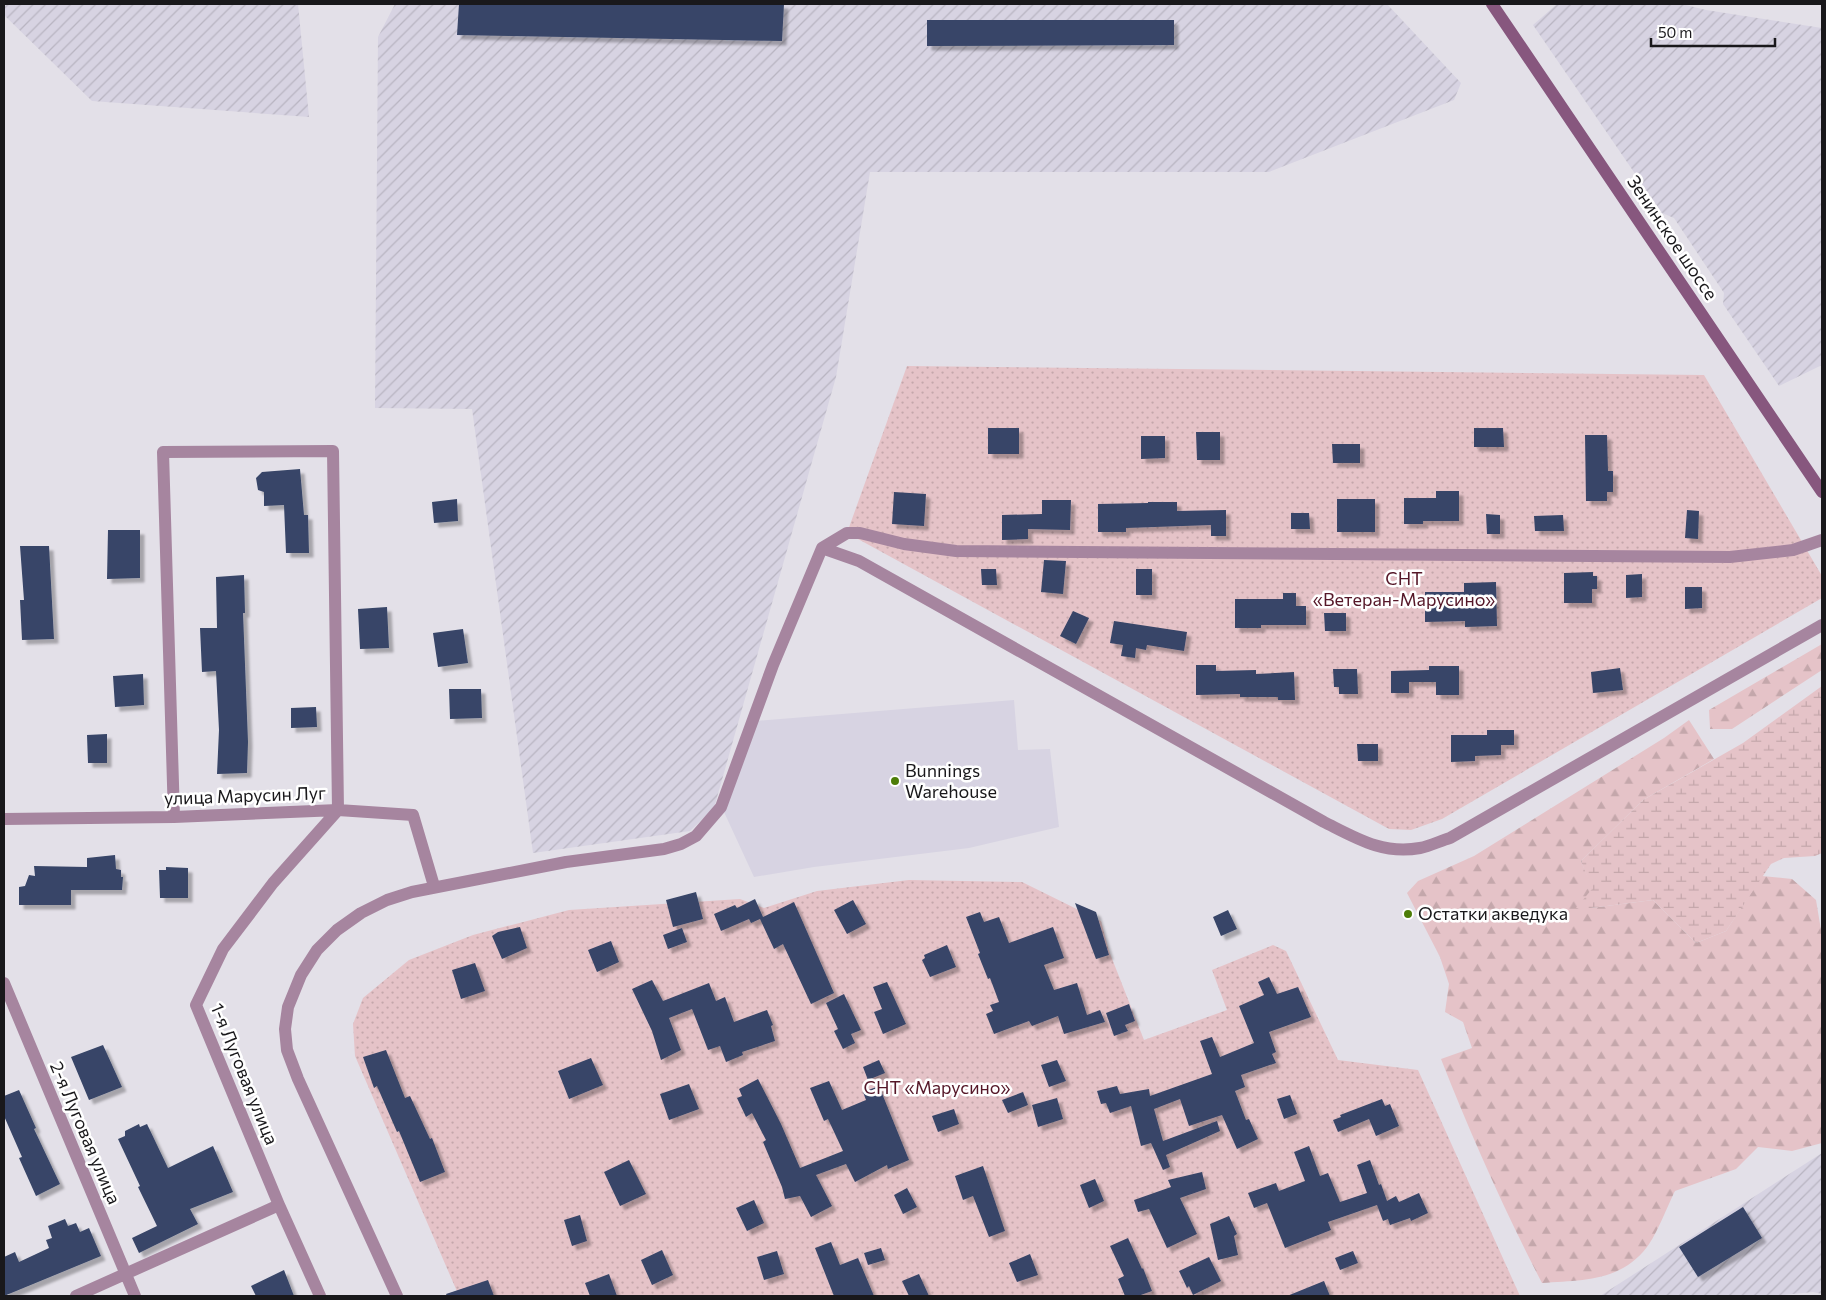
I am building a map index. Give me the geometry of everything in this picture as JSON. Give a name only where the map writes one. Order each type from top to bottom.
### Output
[{"type":"main road","name":"Зенинское шоссе","points":[[1492,4],[1822,492]]},
{"type":"street","points":[[174,817],[163,452],[333,450],[338,810]]},
{"type":"street","points":[[397,1296],[298,1079],[287,1050],[285,1029],[288,1007],[302,975],[317,950],[337,930],[361,913],[387,900],[434,886],[566,862],[664,849],[681,844],[696,836],[721,807],[774,665],[822,548],[847,533],[860,533],[904,544],[956,551],[1730,557],[1793,550],[1822,540]]},
{"type":"street","points":[[822,548],[860,562],[1338,829],[1373,846],[1400,850],[1422,848],[1450,838],[1822,625]]},
{"type":"street","name":"улица Марусин Луг","points":[[4,819],[174,817],[338,810],[413,816],[434,886]]},
{"type":"street","name":"1-я Луговая улица","points":[[320,1296],[279,1205],[196,1005],[223,949],[274,883],[338,810]]},
{"type":"street","name":"2-я Луговая улица","points":[[4,983],[135,1296]]},
{"type":"street","points":[[76,1296],[279,1205]]},
{"type":"shaded area","points":[[4,4],[298,4],[309,117],[92,101],[4,15]]},
{"type":"shaded area","points":[[395,4],[1387,4],[1461,83],[1454,100],[1269,172],[870,172],[836,377],[714,808],[690,831],[533,853],[472,409],[375,408],[378,37]]},
{"type":"shaded area","points":[[1557,4],[1682,4],[1706,10],[1822,28],[1822,365],[1779,386],[1723,304],[1724,293],[1674,218],[1662,213],[1533,25]]},
{"type":"shaded area","name":"Bunnings Warehouse","points":[[1014,700],[1018,750],[1050,749],[1059,827],[969,848],[814,867],[754,877],[724,812],[756,721]]},
{"type":"shaded area","points":[[1822,1153],[1822,1294],[1813,1292],[1774,1296],[1600,1296]]},
{"type":"green space","name":"СНТ «Ветеран-Марусино»","points":[[907,366],[1704,375],[1822,576],[1822,598],[1442,819],[1411,830],[1389,829],[847,533]]},
{"type":"green space","points":[[1822,644],[1822,670],[1732,729],[1710,729],[1709,710]]},
{"type":"green space","points":[[1822,686],[1822,853],[1815,856],[1784,858],[1771,864],[1726,931],[1696,943],[1653,900],[1591,908],[1576,908],[1592,889],[1581,861],[1643,800],[1743,743]]},
{"type":"green space","points":[[1689,720],[1714,759],[1643,800],[1581,861],[1593,889],[1591,908],[1653,900],[1696,943],[1726,931],[1762,876],[1792,879],[1816,900],[1821,930],[1822,1143],[1792,1151],[1758,1147],[1736,1169],[1675,1191],[1651,1242],[1625,1267],[1612,1273],[1586,1280],[1542,1283],[1488,1172],[1441,1059],[1472,1048],[1463,1022],[1445,1012],[1449,984],[1440,957],[1407,893],[1418,881],[1474,856],[1664,738]]},
{"type":"green space","name":"СНТ «Марусино»","points":[[909,880],[1022,882],[1101,921],[1109,951],[1144,1040],[1227,1010],[1212,970],[1273,945],[1286,951],[1338,1060],[1418,1070],[1520,1296],[459,1296],[355,1056],[353,1024],[363,998],[409,960],[473,935],[569,910],[740,899],[764,908],[817,891]]},
{"type":"building","points":[[459,4],[784,4],[782,41],[457,35]]},
{"type":"building","points":[[927,20],[1174,20],[1174,45],[927,46]]},
{"type":"building","points":[[988,428],[1019,428],[1019,454],[988,454]]},
{"type":"building","points":[[1474,428],[1503,428],[1504,447],[1474,447]]},
{"type":"building","points":[[1196,432],[1220,432],[1220,460],[1197,460]]},
{"type":"building","points":[[1585,435],[1607,435],[1608,471],[1613,471],[1613,492],[1607,492],[1607,501],[1586,501]]},
{"type":"building","points":[[1141,436],[1165,436],[1165,458],[1141,459]]},
{"type":"building","points":[[1332,444],[1360,444],[1360,463],[1333,463]]},
{"type":"building","points":[[300,469],[304,515],[308,515],[309,553],[286,553],[284,505],[264,506],[264,492],[258,490],[256,478],[262,472]]},
{"type":"building","points":[[1436,491],[1459,491],[1459,521],[1423,521],[1423,524],[1404,524],[1404,498],[1436,498]]},
{"type":"building","points":[[894,492],[926,494],[924,526],[892,524]]},
{"type":"building","points":[[457,499],[458,521],[434,523],[432,502]]},
{"type":"building","points":[[1337,499],[1375,499],[1375,532],[1337,532]]},
{"type":"building","points":[[1042,500],[1071,500],[1070,530],[1028,529],[1028,539],[1002,540],[1002,515],[1042,514]]},
{"type":"building","points":[[1177,502],[1177,511],[1226,510],[1226,536],[1211,536],[1211,525],[1126,528],[1126,532],[1098,532],[1098,504]]},
{"type":"building","points":[[1687,510],[1699,511],[1698,539],[1685,538]]},
{"type":"building","points":[[1291,513],[1309,513],[1310,529],[1291,529]]},
{"type":"building","points":[[1486,514],[1500,515],[1500,534],[1487,534]]},
{"type":"building","points":[[1563,515],[1564,531],[1535,531],[1534,516]]},
{"type":"building","points":[[108,530],[140,530],[140,578],[107,579]]},
{"type":"building","points":[[20,546],[49,546],[54,639],[22,640],[20,600],[24,600]]},
{"type":"building","points":[[1044,560],[1066,561],[1063,594],[1041,592]]},
{"type":"building","points":[[981,569],[996,569],[997,585],[982,585]]},
{"type":"building","points":[[1136,569],[1152,569],[1152,595],[1136,595]]},
{"type":"building","points":[[1593,572],[1593,576],[1597,576],[1597,589],[1592,589],[1592,603],[1564,603],[1564,573]]},
{"type":"building","points":[[1642,574],[1642,597],[1626,598],[1626,575]]},
{"type":"building","points":[[244,575],[245,613],[243,613],[248,742],[247,773],[217,774],[219,730],[216,671],[202,672],[200,628],[217,628],[216,577]]},
{"type":"building","points":[[1496,582],[1497,626],[1465,627],[1465,621],[1425,622],[1425,592],[1464,592],[1464,583]]},
{"type":"building","points":[[1685,587],[1702,587],[1702,608],[1685,609]]},
{"type":"building","points":[[1283,593],[1296,593],[1296,606],[1306,606],[1306,625],[1261,625],[1261,628],[1235,628],[1235,599],[1283,599]]},
{"type":"building","points":[[387,607],[389,648],[360,649],[358,609]]},
{"type":"building","points":[[1073,611],[1089,618],[1076,644],[1060,636]]},
{"type":"building","points":[[1324,613],[1346,613],[1346,631],[1325,631]]},
{"type":"building","points":[[1114,621],[1187,632],[1184,651],[1147,645],[1146,650],[1136,648],[1135,658],[1121,656],[1123,645],[1110,643]]},
{"type":"building","points":[[463,629],[468,663],[438,667],[433,633]]},
{"type":"building","points":[[1196,665],[1216,665],[1216,671],[1256,670],[1256,674],[1294,672],[1295,700],[1278,700],[1278,697],[1240,697],[1240,694],[1196,695]]},
{"type":"building","points":[[1429,666],[1459,666],[1459,695],[1436,695],[1436,682],[1409,682],[1409,693],[1391,693],[1391,671],[1429,670]]},
{"type":"building","points":[[1620,668],[1623,690],[1593,693],[1591,672]]},
{"type":"building","points":[[1333,669],[1357,669],[1358,694],[1339,694],[1339,687],[1334,687]]},
{"type":"building","points":[[143,674],[144,705],[115,707],[113,676]]},
{"type":"building","points":[[449,689],[481,689],[482,718],[450,719]]},
{"type":"building","points":[[316,707],[317,727],[291,728],[291,708]]},
{"type":"building","points":[[1487,730],[1514,730],[1514,745],[1501,745],[1501,755],[1475,756],[1475,761],[1451,762],[1451,735],[1487,735]]},
{"type":"building","points":[[107,734],[107,763],[88,763],[87,735]]},
{"type":"building","points":[[1357,744],[1378,744],[1378,761],[1358,761]]},
{"type":"building","points":[[115,855],[116,869],[121,870],[121,877],[123,877],[122,890],[71,890],[71,905],[19,905],[19,887],[25,886],[29,875],[35,876],[34,866],[87,867],[87,858]]},
{"type":"building","points":[[166,867],[188,868],[188,898],[160,898],[159,870],[166,870]]},
{"type":"building","points":[[696,892],[703,919],[673,927],[666,900]]},
{"type":"building","points":[[755,899],[763,917],[794,902],[834,993],[811,1004],[783,944],[774,949],[760,919],[751,923],[749,919],[721,931],[714,914],[735,905],[737,908]]},
{"type":"building","points":[[853,900],[866,924],[847,934],[834,910]]},
{"type":"building","points":[[1075,903],[1096,912],[1109,955],[1096,959]]},
{"type":"building","points":[[1228,910],[1237,929],[1221,936],[1213,917]]},
{"type":"building","points":[[980,912],[984,922],[999,917],[1009,943],[1053,927],[1064,958],[1044,965],[1054,990],[1077,983],[1087,1015],[1100,1010],[1105,1022],[1064,1034],[1058,1016],[1032,1026],[1029,1021],[994,1034],[986,1014],[993,1011],[990,1005],[999,1002],[978,954],[980,953],[966,917]]},
{"type":"building","points":[[520,927],[527,948],[502,959],[492,936],[498,932]]},
{"type":"building","points":[[682,928],[687,942],[668,949],[663,935]]},
{"type":"building","points":[[611,941],[619,962],[597,972],[588,950]]},
{"type":"building","points":[[947,945],[956,967],[930,977],[922,960],[925,958],[924,955]]},
{"type":"building","points":[[475,963],[485,991],[461,999],[452,970]]},
{"type":"building","points":[[1269,977],[1277,994],[1298,987],[1311,1017],[1269,1032],[1276,1052],[1272,1054],[1276,1063],[1241,1075],[1245,1087],[1235,1091],[1246,1120],[1249,1119],[1258,1139],[1237,1149],[1222,1115],[1189,1126],[1180,1099],[1154,1109],[1163,1141],[1217,1121],[1220,1131],[1166,1155],[1170,1167],[1163,1170],[1151,1143],[1141,1146],[1131,1106],[1110,1113],[1106,1103],[1101,1104],[1097,1091],[1117,1086],[1120,1094],[1149,1089],[1150,1096],[1212,1074],[1200,1041],[1212,1037],[1220,1057],[1254,1043],[1239,1006],[1264,995],[1258,982]]},
{"type":"building","points":[[652,980],[663,1001],[709,983],[716,1001],[725,997],[734,1022],[767,1010],[773,1025],[771,1026],[775,1041],[742,1052],[743,1055],[726,1062],[720,1046],[708,1050],[692,1009],[669,1018],[681,1050],[661,1060],[652,1031],[632,989]]},
{"type":"building","points":[[887,982],[906,1024],[883,1034],[874,1012],[882,1009],[873,987]]},
{"type":"building","points":[[844,994],[861,1030],[851,1034],[855,1043],[843,1049],[834,1031],[838,1029],[826,1003]]},
{"type":"building","points":[[1129,1004],[1135,1021],[1125,1025],[1128,1031],[1114,1036],[1106,1013]]},
{"type":"building","points":[[103,1045],[122,1087],[89,1100],[71,1057]]},
{"type":"building","points":[[386,1050],[405,1098],[410,1096],[430,1139],[432,1138],[445,1172],[420,1182],[399,1131],[397,1132],[377,1086],[374,1088],[363,1057]]},
{"type":"building","points":[[591,1058],[603,1085],[569,1099],[558,1071]]},
{"type":"building","points":[[879,1060],[885,1073],[868,1080],[863,1067]]},
{"type":"building","points":[[1057,1060],[1066,1081],[1049,1087],[1041,1065]]},
{"type":"building","points":[[758,1079],[781,1124],[800,1168],[843,1151],[828,1119],[824,1121],[810,1088],[829,1081],[842,1110],[866,1100],[863,1092],[879,1086],[909,1160],[888,1169],[887,1165],[855,1182],[846,1164],[816,1175],[832,1206],[811,1217],[800,1196],[785,1199],[782,1187],[763,1142],[766,1140],[752,1113],[746,1117],[737,1098],[742,1096],[739,1089]]},
{"type":"building","points":[[689,1084],[699,1109],[669,1120],[660,1094]]},
{"type":"building","points":[[19,1090],[36,1128],[34,1129],[60,1184],[36,1196],[19,1158],[22,1157],[4,1116],[4,1096]]},
{"type":"building","points":[[1023,1092],[1028,1105],[1008,1113],[1002,1100]]},
{"type":"building","points":[[1290,1095],[1297,1114],[1284,1119],[1277,1099]]},
{"type":"building","points":[[1057,1098],[1063,1119],[1038,1127],[1032,1105]]},
{"type":"building","points":[[1382,1099],[1385,1106],[1390,1104],[1399,1126],[1376,1136],[1369,1119],[1338,1132],[1333,1120],[1341,1117],[1340,1115]]},
{"type":"building","points":[[954,1109],[959,1124],[938,1132],[932,1116]]},
{"type":"building","points":[[139,1124],[140,1127],[147,1124],[168,1168],[213,1146],[233,1192],[190,1209],[198,1224],[139,1253],[132,1238],[157,1226],[118,1139],[125,1136],[125,1131]]},
{"type":"building","points":[[1309,1146],[1320,1176],[1328,1173],[1340,1202],[1367,1193],[1357,1165],[1370,1160],[1387,1201],[1396,1196],[1399,1202],[1419,1193],[1428,1213],[1411,1221],[1410,1218],[1390,1225],[1388,1219],[1383,1221],[1377,1205],[1328,1222],[1331,1230],[1285,1248],[1267,1203],[1254,1208],[1248,1193],[1276,1183],[1279,1191],[1305,1181],[1294,1152]]},
{"type":"building","points":[[629,1160],[646,1194],[620,1206],[604,1172]]},
{"type":"building","points":[[983,1166],[1005,1231],[989,1237],[973,1196],[963,1200],[955,1176]]},
{"type":"building","points":[[1202,1172],[1206,1189],[1180,1198],[1197,1234],[1167,1248],[1149,1209],[1138,1212],[1134,1200],[1171,1187],[1168,1180]]},
{"type":"building","points":[[1095,1179],[1104,1201],[1089,1208],[1080,1185]]},
{"type":"building","points":[[907,1188],[917,1207],[903,1214],[894,1195]]},
{"type":"building","points":[[754,1200],[764,1223],[747,1231],[736,1208]]},
{"type":"building","points":[[1743,1207],[1762,1238],[1698,1277],[1679,1247]]},
{"type":"building","points":[[580,1215],[587,1241],[572,1246],[564,1220]]},
{"type":"building","points":[[1229,1216],[1237,1234],[1234,1236],[1238,1255],[1218,1260],[1210,1224]]},
{"type":"building","points":[[65,1219],[68,1226],[76,1223],[80,1232],[89,1228],[101,1256],[4,1296],[4,1257],[15,1252],[19,1262],[49,1248],[46,1240],[52,1238],[48,1226]]},
{"type":"building","points":[[1128,1238],[1152,1291],[1138,1296],[1125,1296],[1118,1279],[1124,1276],[1110,1246]]},
{"type":"building","points":[[831,1242],[840,1265],[858,1258],[874,1296],[834,1296],[815,1248]]},
{"type":"building","points":[[881,1248],[885,1260],[868,1265],[864,1253]]},
{"type":"building","points":[[662,1250],[673,1275],[652,1285],[641,1260]]},
{"type":"building","points":[[777,1251],[784,1274],[764,1280],[757,1257]]},
{"type":"building","points":[[1353,1251],[1358,1263],[1340,1270],[1335,1258]]},
{"type":"building","points":[[1030,1254],[1038,1275],[1017,1282],[1009,1263]]},
{"type":"building","points":[[1209,1257],[1221,1281],[1193,1295],[1189,1286],[1187,1288],[1179,1271]]},
{"type":"building","points":[[284,1270],[294,1296],[256,1296],[251,1286]]},
{"type":"building","points":[[609,1274],[617,1296],[590,1296],[585,1283]]},
{"type":"building","points":[[919,1274],[929,1296],[909,1296],[902,1281]]},
{"type":"building","points":[[488,1280],[494,1296],[447,1296],[446,1294]]},
{"type":"building","points":[[1324,1281],[1330,1296],[1287,1296]]},
{"type":"place","name":"Bunnings Warehouse","points":[[895,781]]},
{"type":"place","name":"Остатки акведука","points":[[1408,914]]}]
